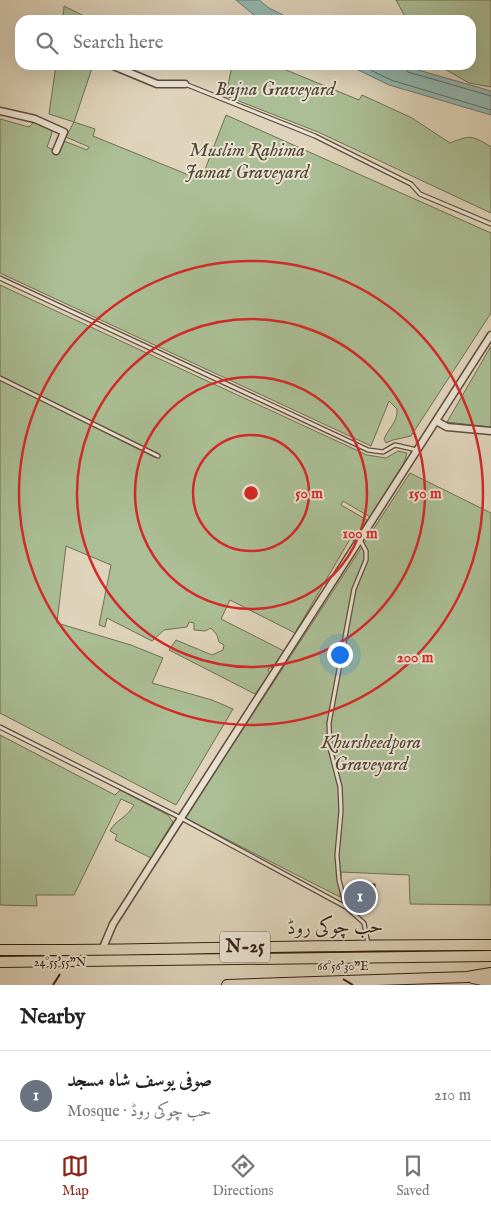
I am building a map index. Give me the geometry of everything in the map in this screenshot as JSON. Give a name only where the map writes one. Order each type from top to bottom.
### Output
[{"type":"highway","name":"حب چوکی روڈ","points":[[0,950],[102,950],[368,944],[491,945]]},
{"type":"highway","points":[[0,962],[491,956]]},
{"type":"highway","points":[[227,985],[467,977],[491,973]]},
{"type":"highway","points":[[467,977],[491,982]]},
{"type":"street","points":[[123,70],[157,84],[185,84]]},
{"type":"street","points":[[0,111],[35,119],[64,132],[56,151]]},
{"type":"street","points":[[102,950],[113,924],[180,818],[490,337]]},
{"type":"street","points":[[436,421],[447,427],[491,431]]},
{"type":"lane","points":[[185,84],[315,136],[411,184],[420,194],[491,224]]},
{"type":"lane","points":[[0,278],[368,450],[383,452],[395,445],[418,450]]},
{"type":"lane","points":[[0,378],[158,456]]},
{"type":"lane","points":[[346,907],[339,880],[337,855],[341,811],[340,787],[330,748],[329,723],[354,589],[366,560],[366,551],[360,539]]},
{"type":"lane","points":[[0,727],[180,818],[346,907],[364,923],[368,944]]},
{"type":"green space","points":[[396,0],[491,0],[491,87],[469,83],[447,70],[476,70],[476,15],[404,15]]},
{"type":"green space","points":[[64,6],[82,15],[63,15]]},
{"type":"green space","points":[[55,70],[91,70],[74,122],[49,114]]},
{"type":"green space","name":"Bajna Graveyard","points":[[231,70],[286,70],[359,100],[362,95],[412,118],[450,143],[467,138],[475,138],[491,147],[491,213],[318,132],[226,96]]},
{"type":"green space","name":"Muslim Rahima Jamat Graveyard","points":[[226,115],[491,233],[491,313],[411,436],[386,443],[384,439],[397,414],[397,409],[389,401],[371,446],[0,273],[0,119],[29,127],[34,122],[50,128],[52,133],[47,147],[58,152],[64,141],[87,150],[89,147],[66,137],[74,122],[95,129],[93,136],[201,180]]},
{"type":"green space","points":[[0,285],[367,455],[386,458],[398,451],[407,453],[404,463],[370,517],[343,501],[341,505],[367,520],[355,541],[350,539],[295,633],[230,600],[221,619],[284,651],[273,667],[268,669],[270,674],[255,694],[169,650],[176,640],[212,655],[223,650],[224,645],[219,642],[217,635],[211,628],[205,631],[194,630],[194,623],[189,622],[187,627],[164,630],[152,641],[107,618],[105,627],[99,625],[111,565],[66,546],[57,623],[131,645],[163,658],[152,683],[212,700],[233,709],[176,805],[0,713],[0,380],[156,458],[159,454],[0,376]]},
{"type":"green space","points":[[491,346],[491,427],[447,422]]},
{"type":"green space","name":"Khursheedpora Graveyard","points":[[410,473],[491,513],[491,905],[410,904],[409,875],[341,872],[340,897],[185,818]]},
{"type":"green space","points":[[0,735],[115,795],[120,790],[168,815],[173,822],[151,858],[115,840],[117,835],[110,831],[134,805],[121,799],[74,895],[36,895],[37,906],[0,905]]},
{"type":"water","points":[[236,0],[259,0],[283,15],[254,15]]},
{"type":"water","points":[[358,70],[418,70],[491,91],[491,115],[389,85]]},
{"type":"building","points":[[350,884],[375,884],[375,905],[349,904]]},
{"type":"place","name":"صوفی یوسف شاہ مسجد","points":[[360,897]]}]
